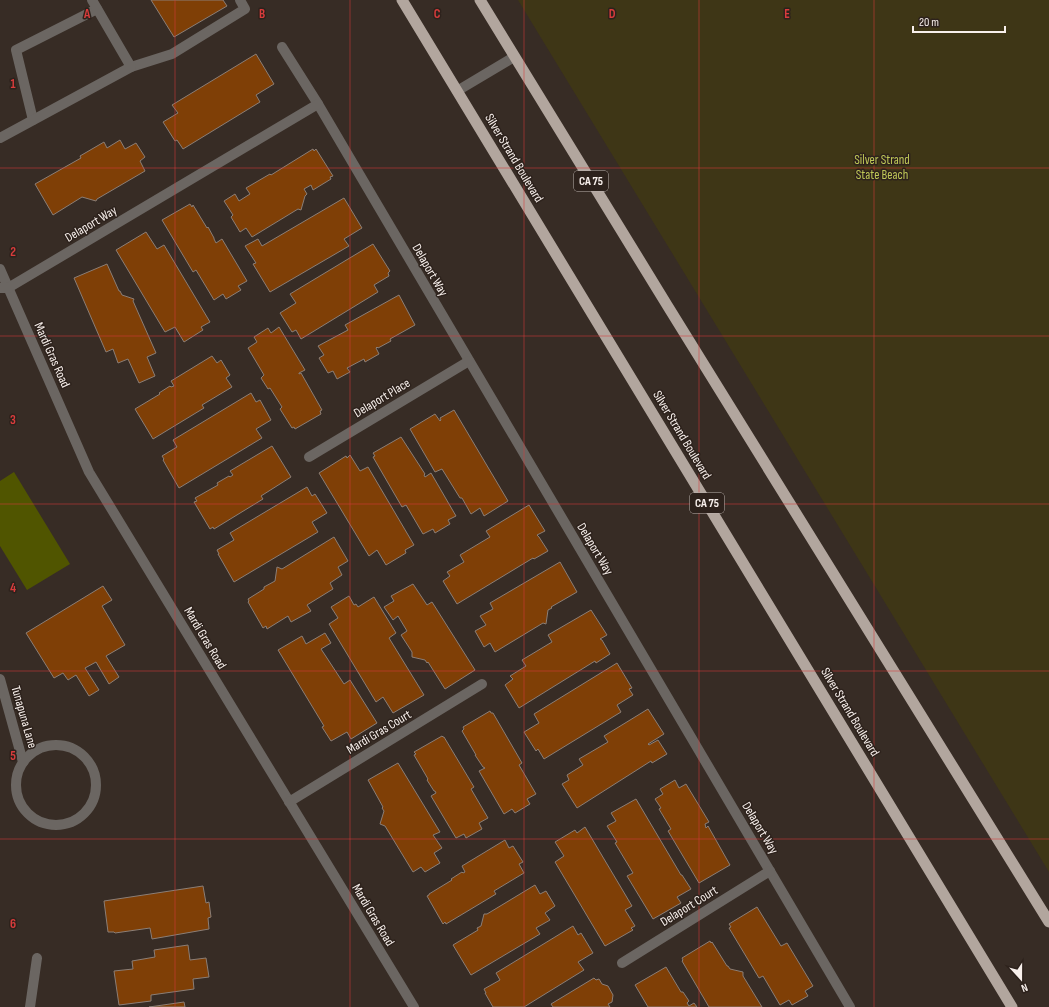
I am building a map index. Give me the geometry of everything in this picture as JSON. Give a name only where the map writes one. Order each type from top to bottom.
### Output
[{"type":"highway","name":"Silver Strand Boulevard","points":[[402,0],[1012,1007]]},
{"type":"highway","name":"CA 75","points":[[480,0],[1049,922]]},
{"type":"street","points":[[0,138],[131,67],[172,54],[245,9],[240,0]]},
{"type":"street","points":[[33,120],[16,50],[95,4],[131,67]]},
{"type":"street","name":"Delaport Way","points":[[282,47],[318,104],[468,361],[850,1007]]},
{"type":"street","points":[[457,91],[514,57]]},
{"type":"street","name":"Delaport Way","points":[[4,288],[318,104]]},
{"type":"street","name":"Mardi Gras Road","points":[[0,269],[4,288],[89,472],[414,1007]]},
{"type":"street","name":"Delaport Place","points":[[309,457],[468,361]]},
{"type":"street","name":"Tunapuna Lane","points":[[0,679],[23,762],[18,774],[16,788],[19,801],[27,813],[38,820],[51,825],[64,824],[77,819],[87,810],[94,798],[96,785],[94,773],[88,762],[79,753],[68,747],[56,745],[44,747],[32,753],[23,762]]},
{"type":"street","name":"Mardi Gras Court","points":[[289,802],[482,684]]},
{"type":"street","name":"Delaport Court","points":[[622,963],[770,871]]},
{"type":"street","points":[[30,1007],[37,958]]},
{"type":"shaded area","points":[[14,472],[70,564],[27,590],[0,546],[0,481]]},
{"type":"sand","name":"Silver Strand State Beach","points":[[518,0],[1049,0],[1049,872]]},
{"type":"building","points":[[151,0],[223,0],[227,6],[174,37]]},
{"type":"building","points":[[256,54],[274,84],[256,95],[260,102],[183,149],[177,140],[175,141],[163,122],[178,113],[172,105]]},
{"type":"building","points":[[120,140],[125,149],[136,143],[145,157],[140,161],[145,171],[96,201],[82,197],[53,215],[35,184],[81,158],[80,156],[104,142],[107,148]]},
{"type":"building","points":[[313,149],[314,151],[316,149],[333,176],[330,177],[331,179],[313,190],[311,185],[304,189],[307,194],[301,210],[298,209],[252,237],[246,228],[240,232],[231,217],[233,215],[224,201],[235,194],[239,201],[250,194],[246,188],[270,174],[271,175]]},
{"type":"building","points":[[344,198],[362,228],[344,239],[349,246],[270,292],[253,264],[256,263],[245,246],[258,239],[262,246]]},
{"type":"building","points":[[190,204],[192,207],[193,205],[207,228],[208,227],[216,243],[222,239],[247,281],[238,286],[241,290],[226,299],[223,294],[214,300],[196,270],[193,272],[162,220]]},
{"type":"building","points":[[146,232],[157,249],[164,245],[210,322],[201,327],[203,330],[184,342],[175,327],[165,332],[116,250]]},
{"type":"building","points":[[373,244],[390,271],[388,273],[389,276],[374,285],[378,292],[301,339],[296,330],[292,332],[280,313],[296,303],[290,294]]},
{"type":"building","points":[[107,264],[122,295],[134,299],[133,301],[156,353],[147,357],[155,376],[139,383],[128,359],[118,363],[113,349],[106,352],[74,278]]},
{"type":"building","points":[[399,295],[415,325],[390,339],[391,341],[378,348],[377,347],[376,348],[379,354],[365,362],[364,359],[347,368],[350,372],[337,379],[333,371],[328,373],[319,358],[324,355],[318,346],[348,330],[345,325]]},
{"type":"building","points":[[279,327],[305,370],[299,374],[301,373],[322,410],[320,411],[321,414],[295,429],[294,427],[292,428],[280,409],[282,407],[270,388],[268,389],[261,378],[264,375],[248,348],[257,342],[254,337],[268,328],[271,333]]},
{"type":"building","points":[[212,356],[217,363],[221,360],[230,375],[226,378],[232,387],[202,405],[204,408],[153,439],[135,409],[170,386],[174,386],[171,381]]},
{"type":"building","points":[[251,393],[256,402],[260,400],[271,420],[256,429],[262,438],[179,488],[162,456],[177,447],[173,440]]},
{"type":"building","points":[[454,410],[508,501],[484,516],[480,508],[471,514],[442,469],[435,472],[410,429],[435,414],[440,421],[440,418]]},
{"type":"building","points":[[401,437],[425,474],[425,477],[431,473],[456,516],[448,520],[450,524],[435,533],[433,529],[423,534],[406,505],[402,507],[373,457],[375,456],[373,453]]},
{"type":"building","points":[[272,446],[291,477],[261,496],[263,499],[214,529],[213,527],[210,529],[194,502],[197,501],[195,498],[218,485],[217,483],[233,475],[230,471]]},
{"type":"building","points":[[350,455],[360,471],[368,467],[414,545],[405,550],[406,553],[386,565],[377,550],[369,556],[319,473]]},
{"type":"building","points":[[307,487],[312,496],[315,494],[327,513],[312,522],[318,532],[234,582],[217,550],[234,540],[230,533]]},
{"type":"building","points":[[529,505],[545,531],[537,535],[548,551],[534,559],[533,558],[457,604],[443,581],[450,576],[447,572],[464,562],[460,555],[490,537],[486,531]]},
{"type":"building","points":[[334,537],[348,561],[338,567],[342,575],[330,583],[333,589],[307,605],[311,611],[291,622],[288,616],[267,629],[266,626],[263,628],[248,602],[248,599],[275,581],[277,567],[282,569]]},
{"type":"building","points":[[560,562],[577,592],[548,610],[546,624],[543,623],[495,652],[490,643],[484,647],[475,631],[486,625],[480,616],[493,609],[490,603]]},
{"type":"building","points":[[413,584],[427,605],[432,602],[475,670],[445,689],[428,662],[427,663],[425,660],[412,657],[412,652],[401,635],[407,631],[398,616],[393,620],[384,607],[394,601],[391,596]]},
{"type":"building","points":[[103,586],[112,600],[102,606],[125,645],[106,656],[119,677],[109,684],[96,662],[85,668],[99,690],[89,696],[76,675],[68,680],[63,673],[54,678],[26,633]]},
{"type":"building","points":[[349,596],[354,605],[356,604],[358,607],[374,597],[396,633],[389,638],[424,695],[393,713],[383,697],[376,702],[329,624],[338,618],[331,607]]},
{"type":"building","points":[[591,610],[607,635],[600,639],[610,654],[596,663],[595,661],[519,708],[505,685],[513,679],[510,676],[526,666],[522,660],[552,642],[548,635]]},
{"type":"building","points":[[325,633],[331,643],[321,649],[344,684],[350,680],[377,723],[351,739],[347,732],[331,741],[322,727],[324,726],[278,650],[302,636],[306,644]]},
{"type":"building","points":[[617,663],[632,688],[629,689],[633,695],[617,705],[621,712],[544,759],[538,749],[536,751],[524,732],[539,723],[534,714]]},
{"type":"building","points":[[648,709],[664,734],[648,744],[649,745],[658,740],[667,754],[652,763],[651,761],[577,808],[562,784],[569,780],[567,775],[583,765],[579,759],[608,742],[604,736]]},
{"type":"building","points":[[490,711],[493,713],[522,763],[519,765],[536,794],[527,799],[530,804],[515,813],[512,809],[504,814],[479,771],[485,768],[475,755],[462,731],[464,729],[463,727]]},
{"type":"building","points":[[442,736],[474,787],[471,789],[488,818],[479,823],[482,829],[466,838],[464,834],[456,838],[431,796],[436,793],[427,780],[428,779],[414,755],[416,754],[414,752]]},
{"type":"building","points":[[398,763],[440,832],[433,835],[442,848],[434,853],[440,863],[425,872],[421,867],[413,872],[385,826],[380,824],[384,811],[382,808],[383,807],[368,780]]},
{"type":"building","points":[[675,780],[679,788],[686,784],[709,822],[705,824],[706,828],[708,826],[730,865],[699,883],[668,831],[671,829],[655,799],[663,794],[660,789]]},
{"type":"building","points":[[636,799],[681,875],[691,889],[677,897],[681,903],[653,919],[627,876],[633,873],[615,843],[617,842],[607,826],[616,821],[611,813]]},
{"type":"building","points":[[585,827],[632,906],[625,910],[635,926],[631,928],[633,930],[605,946],[555,862],[564,856],[555,842],[575,830],[577,833]]},
{"type":"building","points":[[505,840],[509,848],[513,846],[523,862],[519,864],[524,873],[494,891],[496,894],[446,924],[445,922],[443,924],[427,896],[462,872],[465,872],[462,866]]},
{"type":"building","points":[[535,885],[540,894],[546,891],[555,906],[545,913],[550,920],[536,928],[540,934],[471,975],[453,945],[478,930],[477,928],[481,926],[484,914],[487,914]]},
{"type":"building","points":[[203,886],[206,903],[209,902],[211,917],[208,918],[209,929],[152,939],[150,928],[115,933],[108,932],[104,901]]},
{"type":"building","points":[[757,907],[781,946],[787,943],[813,986],[805,991],[808,996],[792,1005],[789,1000],[780,1005],[763,976],[759,978],[729,928],[731,927],[729,924]]},
{"type":"building","points":[[573,926],[578,935],[581,933],[593,953],[578,962],[584,970],[524,1007],[493,1007],[484,989],[500,980],[496,973]]},
{"type":"building","points":[[710,941],[730,969],[743,972],[743,976],[762,1007],[709,1007],[682,961],[682,958]]},
{"type":"building","points":[[188,945],[190,960],[206,958],[209,977],[193,979],[194,989],[151,995],[151,1001],[119,1005],[114,971],[133,969],[132,961],[155,957],[154,950]]},
{"type":"building","points":[[666,967],[681,992],[683,992],[689,1001],[687,1003],[689,1006],[694,1003],[697,1007],[648,1007],[635,985]]},
{"type":"building","points":[[594,978],[596,980],[599,979],[602,984],[608,986],[613,995],[612,1002],[608,1004],[610,1007],[553,1007],[551,1004]]},
{"type":"building","points":[[184,1002],[185,1007],[149,1007]]}]
